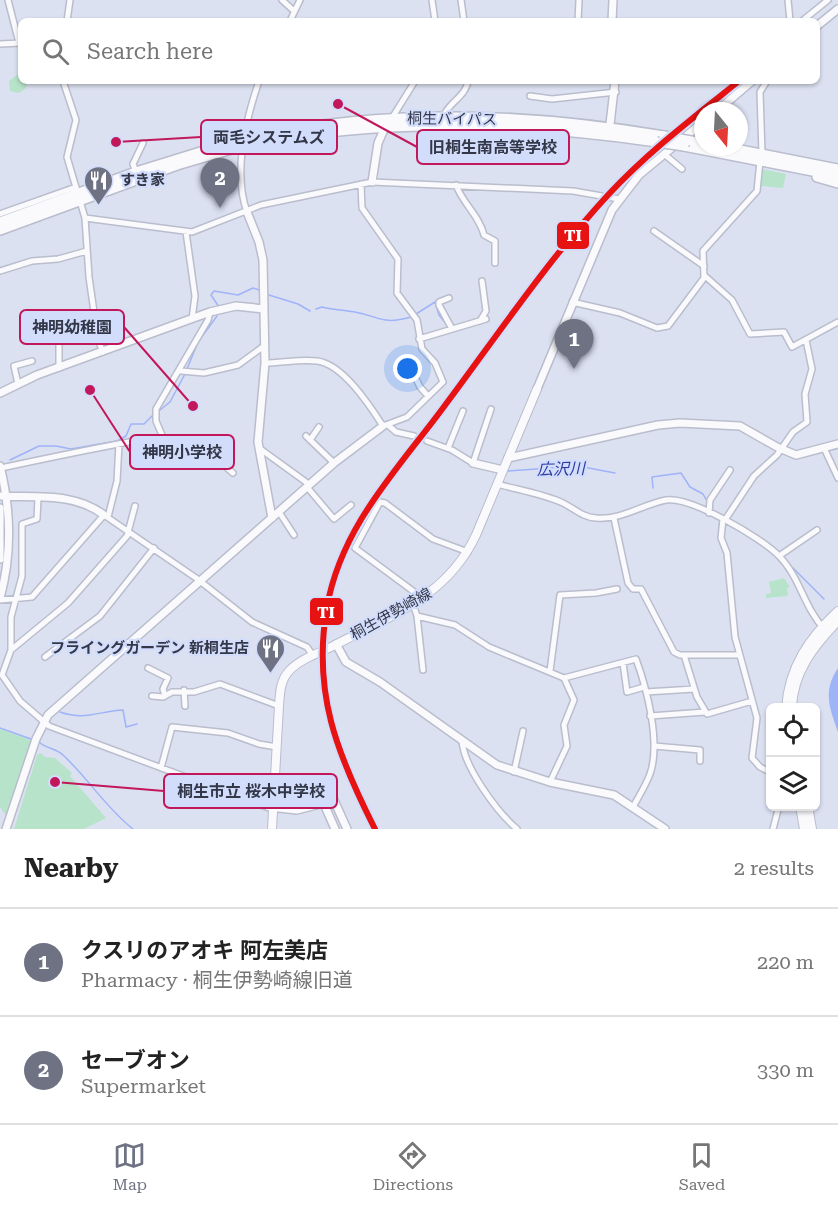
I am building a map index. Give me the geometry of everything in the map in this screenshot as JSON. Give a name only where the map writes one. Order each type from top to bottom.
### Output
[{"type":"highway","name":"桐生バイパス","points":[[0,222],[136,172],[236,144],[333,123],[443,118],[609,131],[838,169]]},
{"type":"highway","name":"桐生バイパス","points":[[389,122],[609,131]]},
{"type":"highway","name":"桐生バイパス","points":[[687,143],[694,143]]},
{"type":"highway","name":"桐生バイパス","points":[[0,230],[77,194],[187,162],[236,144]]},
{"type":"highway","name":"桐生バイパス","points":[[748,153],[838,176]]},
{"type":"highway","points":[[761,157],[838,163]]},
{"type":"highway","points":[[761,157],[772,167],[838,183]]},
{"type":"main road","name":"桐生伊勢崎線","points":[[272,829],[280,690],[286,676],[297,664],[417,602],[447,580],[468,552],[537,389]]},
{"type":"main road","points":[[793,703],[794,689],[803,665],[824,629],[838,611]]},
{"type":"main road","points":[[787,703],[796,666],[808,642],[838,621]]},
{"type":"main road","points":[[801,811],[804,829]]},
{"type":"main road","points":[[809,811],[812,829]]},
{"type":"street","points":[[8,0],[18,36]]},
{"type":"street","points":[[67,18],[70,0]]},
{"type":"street","points":[[282,0],[294,11]]},
{"type":"street","points":[[291,18],[300,0]]},
{"type":"street","points":[[432,0],[435,18]]},
{"type":"street","points":[[461,0],[464,18]]},
{"type":"street","points":[[578,18],[579,0]]},
{"type":"street","points":[[612,18],[613,0]]},
{"type":"street","points":[[788,0],[790,18]]},
{"type":"street","points":[[806,18],[828,0]]},
{"type":"street","points":[[820,24],[838,9]]},
{"type":"street","points":[[0,44],[18,43]]},
{"type":"street","points":[[64,84],[76,120],[67,157],[85,218],[98,340],[103,352]]},
{"type":"street","points":[[258,84],[242,153],[242,192],[261,249],[265,363],[259,448],[272,518]]},
{"type":"street","points":[[372,182],[378,143],[413,84]]},
{"type":"street","points":[[443,118],[447,109],[466,89],[467,84]]},
{"type":"street","points":[[609,131],[615,84]]},
{"type":"street","points":[[728,102],[748,84]]},
{"type":"street","points":[[572,302],[620,313],[662,329],[672,323],[705,276],[703,251],[757,191],[761,157],[760,92],[765,84]]},
{"type":"street","points":[[530,96],[552,99],[616,92]]},
{"type":"street","points":[[537,389],[605,223],[619,199],[639,176],[694,129]]},
{"type":"street","points":[[136,172],[133,164],[143,143]]},
{"type":"street","points":[[663,154],[682,169]]},
{"type":"street","points":[[85,218],[186,232],[209,228],[266,204],[372,182],[573,191],[619,199]]},
{"type":"street","points":[[6,829],[43,722],[334,463],[385,425],[407,417],[443,380],[435,363],[422,350],[419,339],[421,330],[417,320],[397,293],[398,259],[362,208],[361,184]]},
{"type":"street","points":[[456,185],[465,202],[480,220],[484,236],[495,241],[495,263]]},
{"type":"street","points":[[0,214],[77,194]]},
{"type":"street","points":[[654,231],[704,266]]},
{"type":"street","points":[[186,232],[195,296],[192,319]]},
{"type":"street","points":[[0,271],[34,261],[58,259],[87,251]]},
{"type":"street","points":[[705,276],[732,300],[750,334],[784,332],[792,347],[838,322]]},
{"type":"street","points":[[419,339],[451,327],[483,320],[486,311],[482,281]]},
{"type":"street","points":[[448,298],[439,302],[439,305],[451,327]]},
{"type":"street","points":[[0,393],[59,368],[210,312],[236,306],[264,309]]},
{"type":"street","points":[[161,438],[156,409],[185,371],[210,312]]},
{"type":"street","points":[[59,336],[59,368]]},
{"type":"street","points":[[766,770],[752,758],[757,725],[753,701],[738,654],[729,591],[727,553],[721,538],[724,519],[749,481],[781,449],[793,432],[807,422],[805,394],[812,364],[806,340]]},
{"type":"street","points":[[185,371],[204,373],[238,365],[264,346]]},
{"type":"street","points":[[18,384],[14,366],[32,361]]},
{"type":"street","points":[[265,363],[317,361],[352,382],[385,425],[396,432],[414,436]]},
{"type":"street","points":[[414,375],[428,396]]},
{"type":"street","points":[[473,464],[491,409]]},
{"type":"street","points":[[448,448],[463,411]]},
{"type":"street","points":[[508,458],[658,425],[680,423],[741,426],[781,449],[799,455],[838,444]]},
{"type":"street","points":[[319,427],[308,438],[334,463]]},
{"type":"street","points":[[119,444],[117,481],[106,516],[34,596],[29,599],[0,599],[9,547],[0,467],[119,444],[161,438],[190,453],[220,462],[233,473]]},
{"type":"street","points":[[427,441],[448,448],[473,464],[487,469],[503,470]]},
{"type":"street","points":[[259,448],[309,486],[334,519],[351,505]]},
{"type":"street","points":[[824,448],[838,478]]},
{"type":"street","points":[[709,513],[710,500],[730,470]]},
{"type":"street","points":[[497,484],[563,503],[580,515],[614,518],[645,505],[671,500],[724,519],[759,539],[779,556],[788,567],[806,603],[824,629]]},
{"type":"street","points":[[3,496],[80,501],[154,548],[255,624],[307,647],[313,656]]},
{"type":"street","points":[[38,498],[37,519],[22,524],[22,576],[13,600],[11,650],[1,675],[20,701],[43,722],[273,810],[297,811],[336,799],[347,829]]},
{"type":"street","points":[[423,670],[417,594],[355,548],[380,502],[385,503],[433,539],[468,552]]},
{"type":"street","points":[[11,650],[68,603],[129,532],[135,506]]},
{"type":"street","points":[[0,508],[0,559]]},
{"type":"street","points":[[279,512],[294,536]]},
{"type":"street","points":[[614,518],[628,583],[632,589],[641,589],[673,650],[684,655],[738,654]]},
{"type":"street","points":[[779,556],[817,530]]},
{"type":"street","points":[[45,657],[100,616],[154,548]]},
{"type":"street","points":[[550,671],[561,594],[596,594],[617,589]]},
{"type":"street","points":[[417,616],[455,625],[489,647],[564,678],[574,700],[564,725],[567,746],[550,782]]},
{"type":"street","points":[[336,644],[346,662],[380,682],[489,760],[514,772],[614,795],[665,829]]},
{"type":"street","points":[[684,655],[694,688],[705,712]]},
{"type":"street","points":[[564,678],[636,659],[645,690],[654,746],[651,773],[633,807]]},
{"type":"street","points":[[623,663],[627,692],[694,688]]},
{"type":"street","points":[[148,668],[168,678],[163,689],[165,696]]},
{"type":"street","points":[[152,696],[165,696],[184,690],[196,691],[220,684],[279,706]]},
{"type":"street","points":[[184,690],[184,706]]},
{"type":"street","points":[[650,716],[705,712],[710,715],[753,701]]},
{"type":"street","points":[[161,768],[172,727],[228,733],[259,744],[277,747]]},
{"type":"street","points":[[514,772],[523,731]]},
{"type":"street","points":[[462,741],[470,765],[509,822],[518,829]]},
{"type":"street","points":[[654,746],[700,750],[700,761]]},
{"type":"street","points":[[324,804],[335,829]]},
{"type":"street","points":[[773,829],[778,811]]},
{"type":"street","points":[[506,829],[509,822]]},
{"type":"green space","points":[[18,74],[18,84],[27,84],[26,88],[19,93],[10,91],[9,81]]},
{"type":"green space","points":[[762,169],[786,174],[783,188],[761,186]]},
{"type":"green space","points":[[784,578],[790,587],[787,588],[788,596],[766,598],[766,594],[771,593],[769,582]]},
{"type":"green space","points":[[0,729],[31,740],[7,817],[0,807]]},
{"type":"green space","points":[[41,753],[45,757],[55,758],[72,773],[70,776],[106,818],[84,829],[14,829],[37,755]]},
{"type":"water","points":[[838,668],[838,732],[830,708],[829,692],[833,676]]},
{"type":"waterway","name":"広沢川","points":[[219,307],[211,295],[214,291],[238,295],[253,288],[259,290]]},
{"type":"waterway","name":"広沢川","points":[[269,295],[298,304],[310,311]]},
{"type":"waterway","points":[[416,314],[435,302],[439,315],[447,325]]},
{"type":"waterway","points":[[316,309],[322,307],[355,312],[387,320],[411,317]]},
{"type":"waterway","name":"広沢川","points":[[187,369],[198,342],[217,316]]},
{"type":"waterway","name":"広沢川","points":[[160,410],[170,402],[185,374]]},
{"type":"waterway","name":"広沢川","points":[[10,460],[39,446],[71,449],[117,441],[126,436],[131,424],[144,424],[152,416]]},
{"type":"waterway","name":"広沢川","points":[[508,471],[578,466],[615,473]]},
{"type":"waterway","points":[[653,488],[652,477],[681,473],[690,487],[703,494],[707,501]]},
{"type":"waterway","name":"広沢川","points":[[793,568],[824,599]]},
{"type":"waterway","points":[[60,712],[85,716],[123,710],[126,727],[137,724]]},
{"type":"waterway","points":[[0,728],[31,739]]},
{"type":"waterway","points":[[39,742],[63,755],[114,812],[133,829]]},
{"type":"transit line","name":"TI","points":[[375,829],[349,775],[339,748],[326,695],[323,638],[327,607],[334,578],[345,551],[358,525],[390,477],[543,272],[586,220],[639,164],[735,84]]},
{"type":"place","name":"旧桐生南高等学校","points":[[338,104]]},
{"type":"place","name":"両毛システムズ","points":[[116,142]]},
{"type":"place","name":"すき家","points":[[99,206]]},
{"type":"place","name":"セーブオン","points":[[220,208]]},
{"type":"place","name":"クスリのアオキ 阿左美店","points":[[574,369]]},
{"type":"place","name":"神明小学校","points":[[90,390]]},
{"type":"place","name":"神明幼稚園","points":[[193,406]]},
{"type":"place","name":"フライングガーデン 新桐生店","points":[[270,674]]},
{"type":"place","name":"桐生市立 桜木中学校","points":[[55,782]]}]
